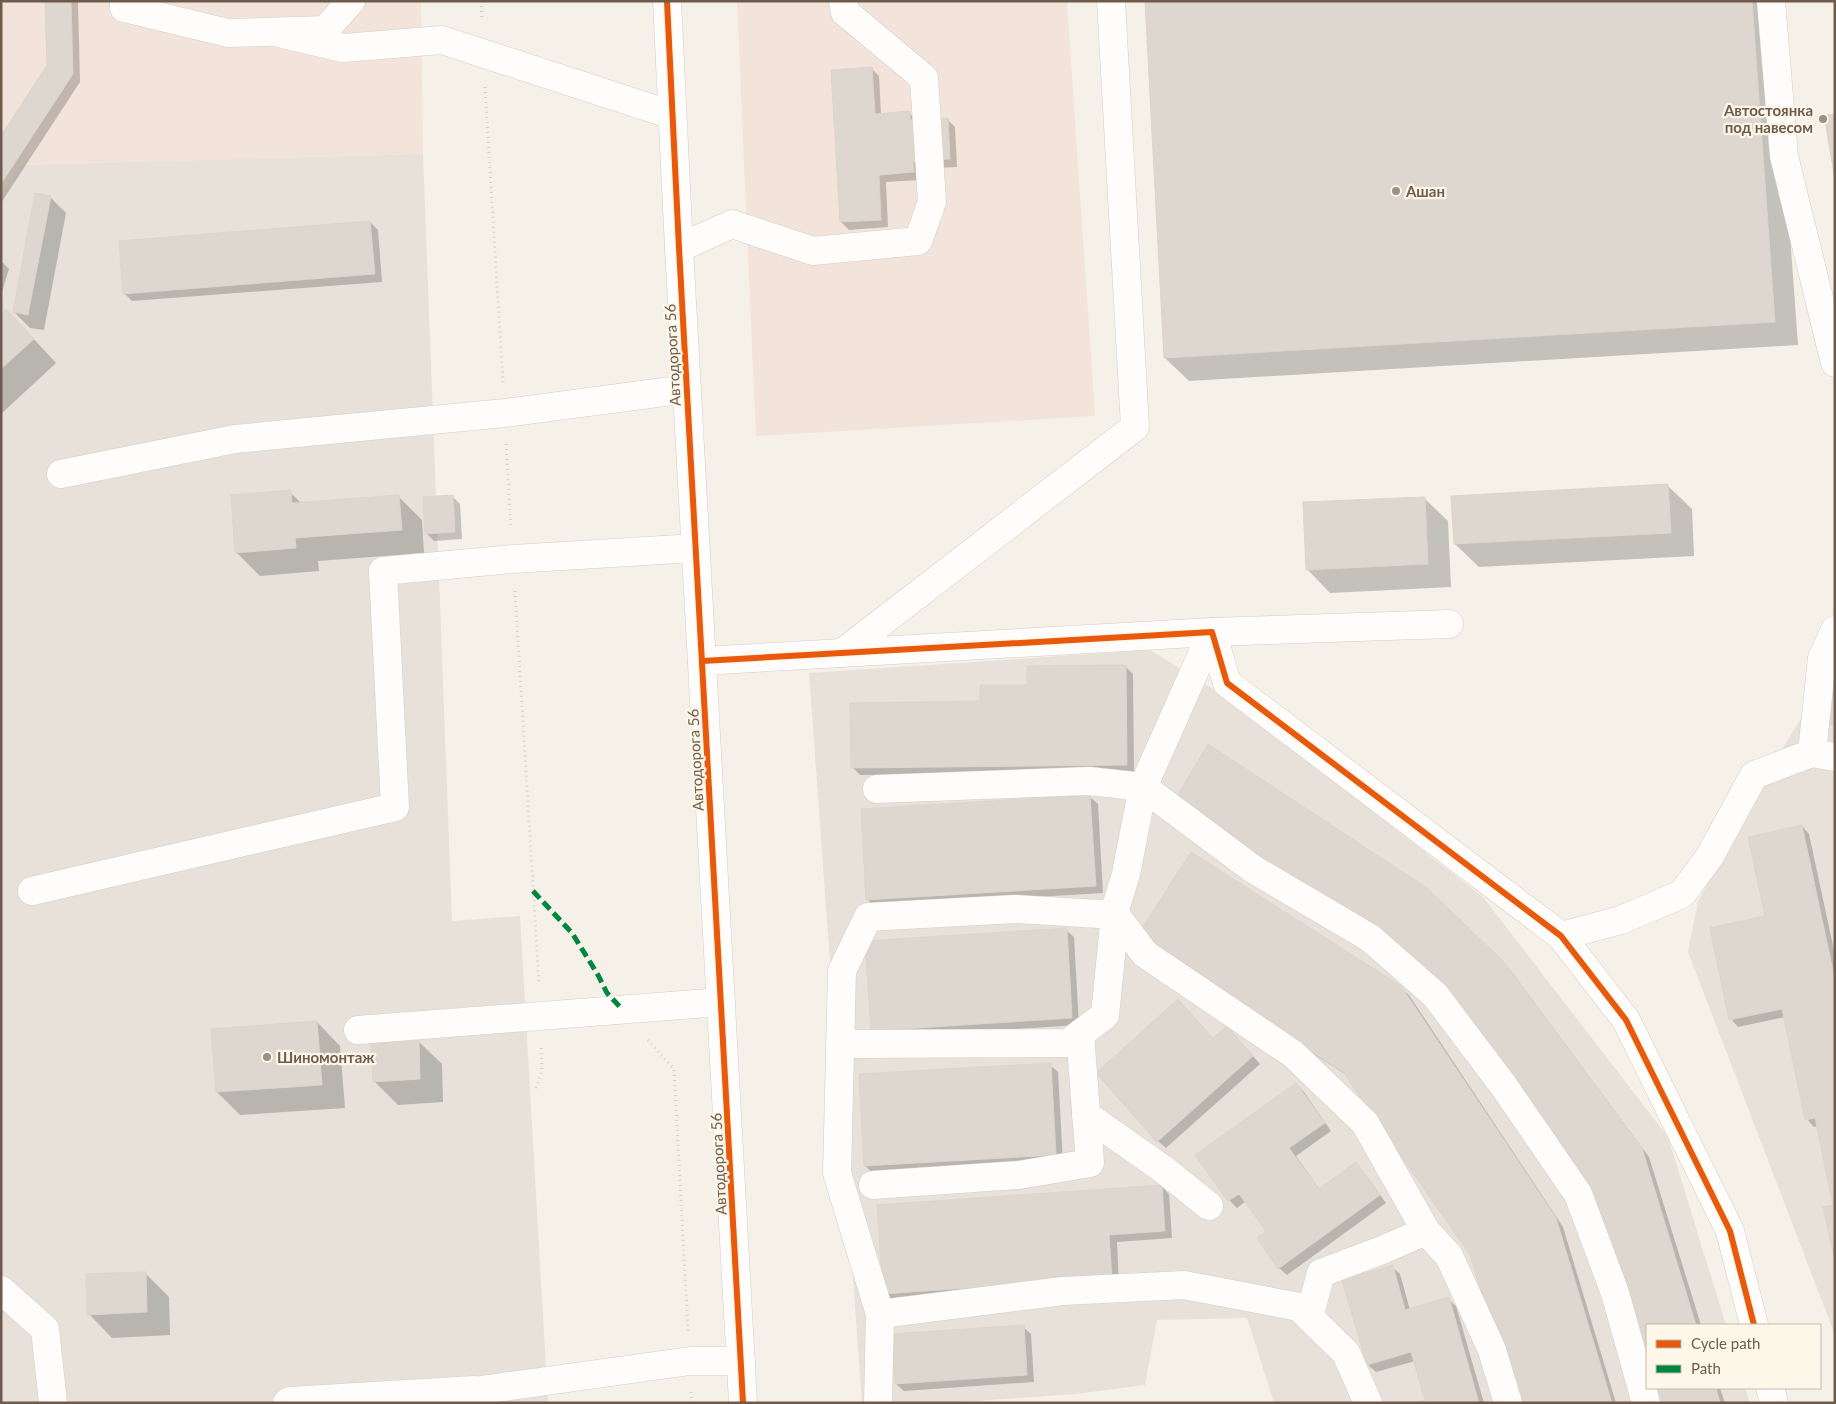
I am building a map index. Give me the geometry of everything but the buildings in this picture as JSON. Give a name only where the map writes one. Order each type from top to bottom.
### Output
[{"type":"street","points":[[124,1],[124,8],[228,33],[279,33],[325,30],[351,1]]},
{"type":"street","points":[[279,33],[343,48],[442,40],[672,116],[667,1]]},
{"type":"street","points":[[679,248],[732,224],[813,251],[918,241],[932,202],[924,78],[845,12],[843,1]]},
{"type":"street","points":[[842,653],[1135,427],[1111,1]]},
{"type":"street","points":[[1771,1],[1784,156],[1835,363]]},
{"type":"street","name":"Автодорога 56","points":[[672,116],[743,1403]]},
{"type":"street","points":[[61,474],[235,439],[504,413],[687,389]]},
{"type":"street","points":[[32,891],[394,807],[383,571],[513,559],[696,548]]},
{"type":"street","points":[[702,662],[1212,632],[1449,624]]},
{"type":"street","points":[[1561,936],[1621,920],[1682,894],[1710,856],[1754,775],[1824,755],[1822,658],[1835,630]]},
{"type":"street","points":[[840,1044],[1068,1043],[1105,1015],[1114,914],[1126,874],[1143,787],[1212,632]]},
{"type":"street","points":[[1212,632],[1227,683],[1561,936],[1626,1020],[1630,1028],[1730,1231],[1754,1324]]},
{"type":"street","points":[[877,789],[1089,781],[1143,787],[1253,869],[1370,938],[1435,995],[1503,1085],[1578,1194],[1615,1293],[1646,1403]]},
{"type":"street","points":[[878,1403],[880,1314],[836,1173],[842,971],[868,917],[1015,909],[1115,916],[1145,954],[1293,1054],[1365,1123],[1426,1231],[1449,1256],[1492,1350],[1508,1403]]},
{"type":"street","points":[[358,1030],[721,1002]]},
{"type":"street","points":[[873,1185],[1019,1174],[1090,1163],[1080,1034]]},
{"type":"street","points":[[1086,1115],[1163,1169],[1209,1206]]},
{"type":"street","points":[[1309,1316],[1321,1273],[1426,1231]]},
{"type":"street","points":[[880,1314],[1062,1291],[1184,1285],[1300,1307],[1346,1353],[1368,1403]]},
{"type":"street","points":[[1,1290],[45,1329],[53,1403]]},
{"type":"street","points":[[287,1403],[290,1401],[475,1397],[690,1361],[741,1361]]},
{"type":"street","points":[[1770,1389],[1774,1403]]},
{"type":"path","points":[[622,1009],[674,1069],[688,1338]]},
{"type":"path","points":[[691,1388],[692,1403]]},
{"type":"shaded area","points":[[1,1],[421,1],[423,154],[21,165],[1,207]]},
{"type":"shaded area","points":[[737,1],[1067,1],[1095,416],[756,436]]},
{"type":"shaded area","points":[[423,154],[452,921],[520,916],[548,1403],[1,1403],[1,207],[4,191],[21,165]]},
{"type":"shaded area","points":[[1150,650],[1221,694],[1483,897],[1668,1137],[1726,1324],[1646,1324],[1646,1389],[1745,1389],[1750,1403],[1274,1403],[1247,1318],[1157,1320],[1145,1385],[1076,1394],[946,1403],[862,1403],[809,673]]},
{"type":"shaded area","points":[[1835,662],[1835,1335],[1688,952],[1698,901],[1784,746]]},
{"type":"marked path","points":[[533,891],[572,933],[607,993],[622,1009]]},
{"type":"cycle path","points":[[667,1],[743,1403]]},
{"type":"cycle path","points":[[702,661],[1212,632],[1227,683],[1561,936],[1626,1020],[1730,1231],[1754,1324]]},
{"type":"place","name":"Автостоянка под навесом","points":[[1823,119]]},
{"type":"place","name":"Ашан","points":[[1396,191]]},
{"type":"place","name":"Шиномонтаж","points":[[267,1057]]}]
